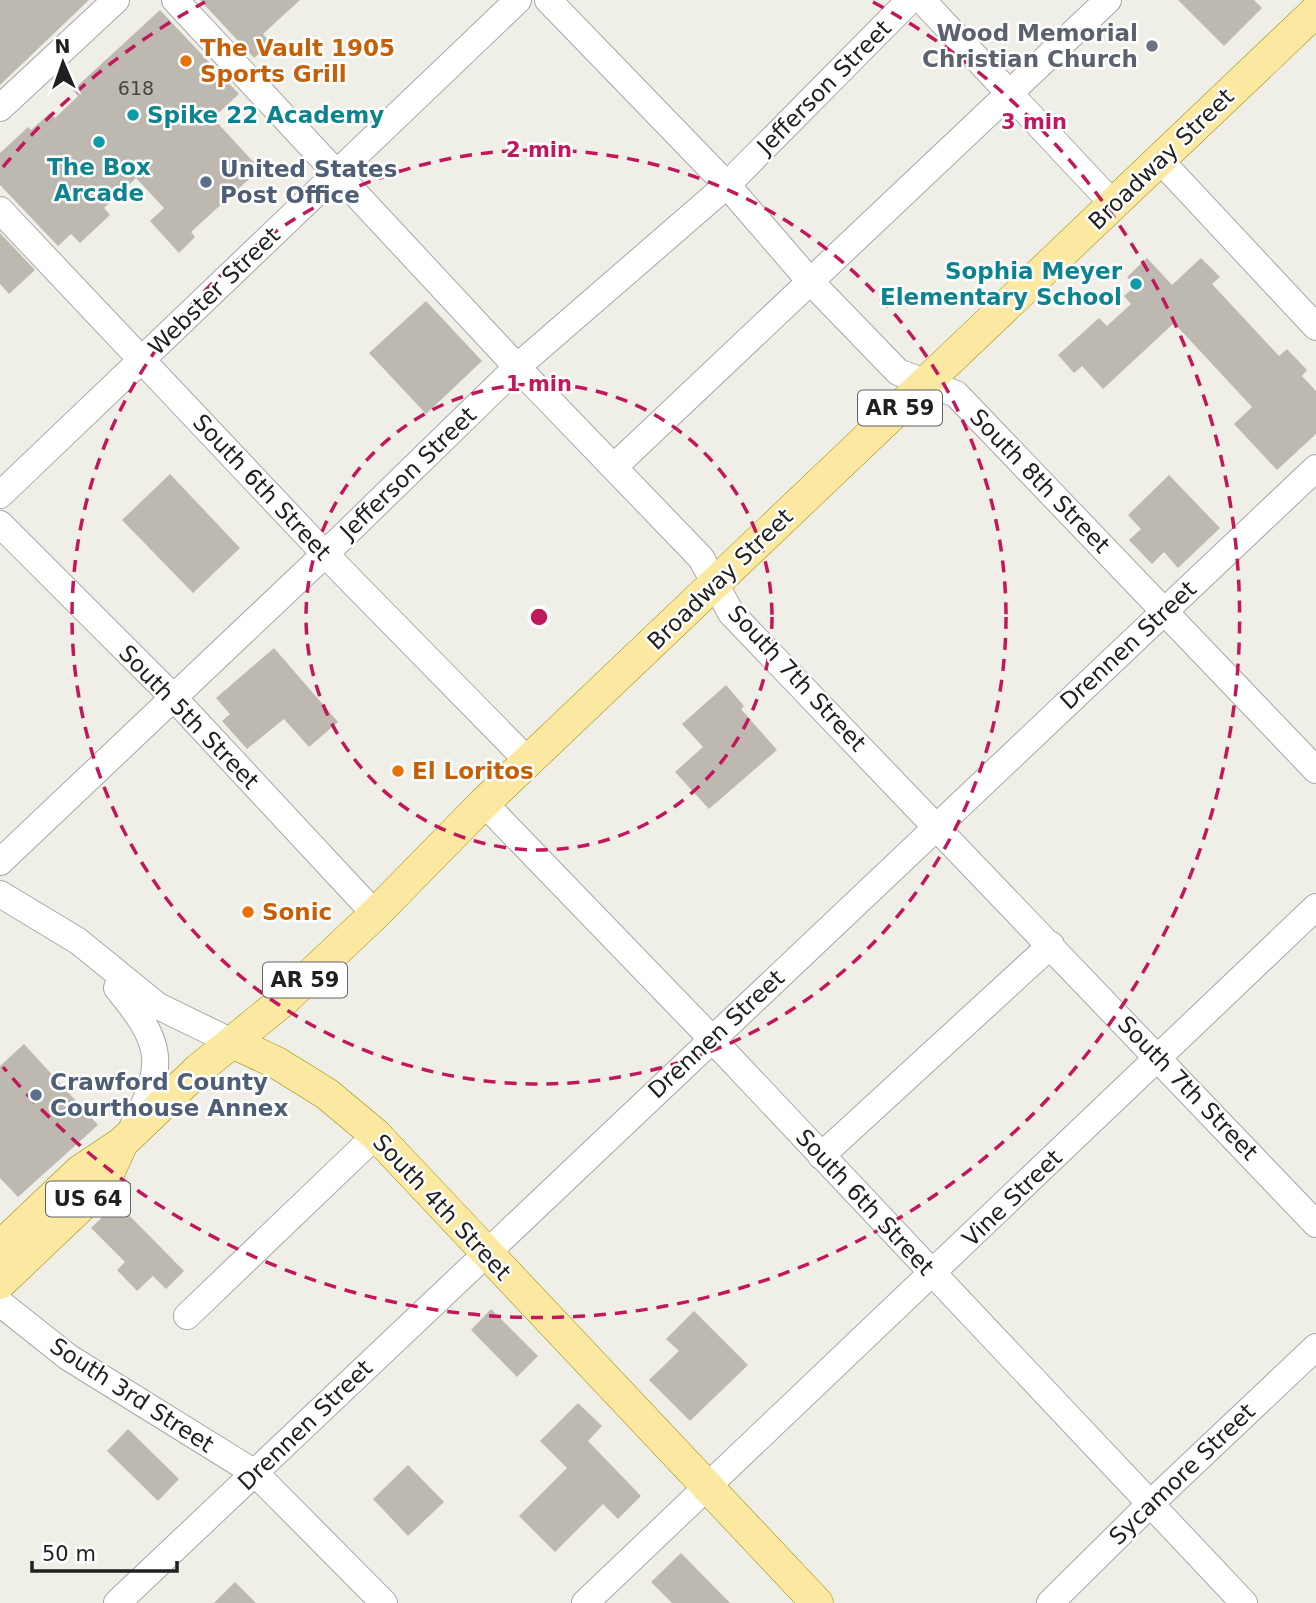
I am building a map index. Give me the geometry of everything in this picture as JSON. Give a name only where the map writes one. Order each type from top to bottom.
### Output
[{"type":"main road","name":"Broadway Street","points":[[32,1234],[80,1171],[124,1141],[199,1069],[284,1000],[484,803],[1114,205],[1309,9]]},
{"type":"main road","name":"South 4th Street","points":[[232,1042],[277,1063],[327,1094],[376,1135],[817,1603]]},
{"type":"main road","name":"US 64","points":[[0,1247],[32,1234]]},
{"type":"main road","name":"US 64","points":[[0,1283],[32,1234]]},
{"type":"street","points":[[0,108],[116,0]]},
{"type":"street","name":"South 7th Street","points":[[175,0],[517,367],[701,558],[731,613],[1316,1224]]},
{"type":"street","name":"Webster Street","points":[[0,495],[519,0]]},
{"type":"street","name":"South 8th Street","points":[[548,0],[727,185],[809,280],[898,372],[956,394],[1316,770]]},
{"type":"street","name":"Jefferson Street","points":[[0,862],[325,554],[517,367],[727,185],[910,0]]},
{"type":"street","points":[[922,0],[1007,94],[1114,205]]},
{"type":"street","points":[[615,466],[1108,0]]},
{"type":"street","points":[[1160,160],[1316,327]]},
{"type":"street","name":"South 6th Street","points":[[0,210],[325,554],[528,761]]},
{"type":"street","name":"Drennen Street","points":[[117,1603],[1316,468]]},
{"type":"street","name":"South 5th Street","points":[[0,524],[174,698],[374,914]]},
{"type":"street","name":"South 6th Street","points":[[484,803],[711,1038],[1244,1603]]},
{"type":"street","name":"South 4th Street","points":[[0,894],[78,941],[158,1006],[232,1042]]},
{"type":"street","name":"Vine Street","points":[[585,1603],[1316,907]]},
{"type":"street","points":[[78,941],[139,1014],[149,1030],[155,1049],[155,1068],[149,1098],[124,1141]]},
{"type":"street","points":[[821,1156],[1051,945]]},
{"type":"street","points":[[187,1316],[376,1135]]},
{"type":"street","name":"South 3rd Street","points":[[0,1303],[68,1357],[255,1473],[384,1603]]},
{"type":"street","name":"Sycamore Street","points":[[1050,1603],[1316,1347]]},
{"type":"building","points":[[0,0],[89,0],[0,85]]},
{"type":"building","points":[[200,0],[300,0],[263,34],[271,43],[254,58]]},
{"type":"building","points":[[1178,0],[1254,0],[1262,8],[1224,46]]},
{"type":"building","points":[[160,10],[239,94],[213,118],[260,169],[191,232],[195,237],[179,253],[150,221],[164,208],[136,178],[104,208],[110,215],[80,243],[71,234],[58,246],[0,185],[0,153],[28,127],[31,130],[50,113],[55,118],[78,96],[73,90]]},
{"type":"building","points":[[0,233],[35,270],[9,294],[0,284]]},
{"type":"building","points":[[1147,258],[1172,285],[1201,258],[1220,277],[1212,284],[1279,356],[1287,349],[1307,370],[1302,376],[1316,391],[1316,434],[1277,470],[1234,424],[1252,407],[1174,323],[1103,389],[1082,366],[1074,373],[1058,355],[1099,318],[1107,326],[1131,304],[1124,296],[1135,286],[1127,277]]},
{"type":"building","points":[[426,301],[482,361],[426,414],[369,353]]},
{"type":"building","points":[[170,474],[240,548],[193,593],[122,520]]},
{"type":"building","points":[[1169,475],[1220,528],[1178,568],[1164,552],[1152,564],[1129,540],[1141,529],[1128,515]]},
{"type":"building","points":[[274,648],[338,722],[309,747],[284,719],[247,749],[222,721],[230,714],[216,698]]},
{"type":"building","points":[[726,685],[744,706],[741,709],[777,750],[709,809],[675,772],[703,747],[682,724]]},
{"type":"building","name":"Crawford County Courthouse Annex","points":[[24,1044],[98,1125],[18,1197],[0,1178],[0,1066]]},
{"type":"building","points":[[117,1203],[184,1271],[166,1289],[153,1276],[137,1291],[117,1270],[125,1262],[91,1228]]},
{"type":"building","points":[[491,1309],[538,1356],[517,1377],[471,1330]]},
{"type":"building","points":[[694,1311],[748,1365],[690,1421],[649,1380],[679,1351],[666,1339]]},
{"type":"building","points":[[578,1403],[602,1426],[588,1441],[641,1496],[618,1519],[603,1504],[555,1552],[519,1516],[567,1468],[540,1441]]},
{"type":"building","points":[[128,1429],[179,1479],[158,1501],[107,1451]]},
{"type":"building","points":[[408,1465],[444,1502],[408,1536],[373,1499]]},
{"type":"building","points":[[681,1553],[730,1603],[672,1603],[651,1582]]},
{"type":"building","points":[[235,1582],[256,1603],[214,1603]]},
{"type":"place","name":"Wood Memorial Christian Church","points":[[1152,46]]},
{"type":"place","name":"The Vault 1905 Sports Grill","points":[[186,61]]},
{"type":"place","name":"Spike 22 Academy","points":[[133,115]]},
{"type":"place","name":"The Box Arcade","points":[[99,142]]},
{"type":"place","name":"United States Post Office","points":[[206,182]]},
{"type":"place","name":"Sophia Meyer Elementary School","points":[[1136,284]]},
{"type":"place","name":"El Loritos","points":[[398,771]]},
{"type":"place","name":"Sonic","points":[[248,912]]},
{"type":"place","name":"Crawford County Courthouse Annex","points":[[36,1095]]}]
